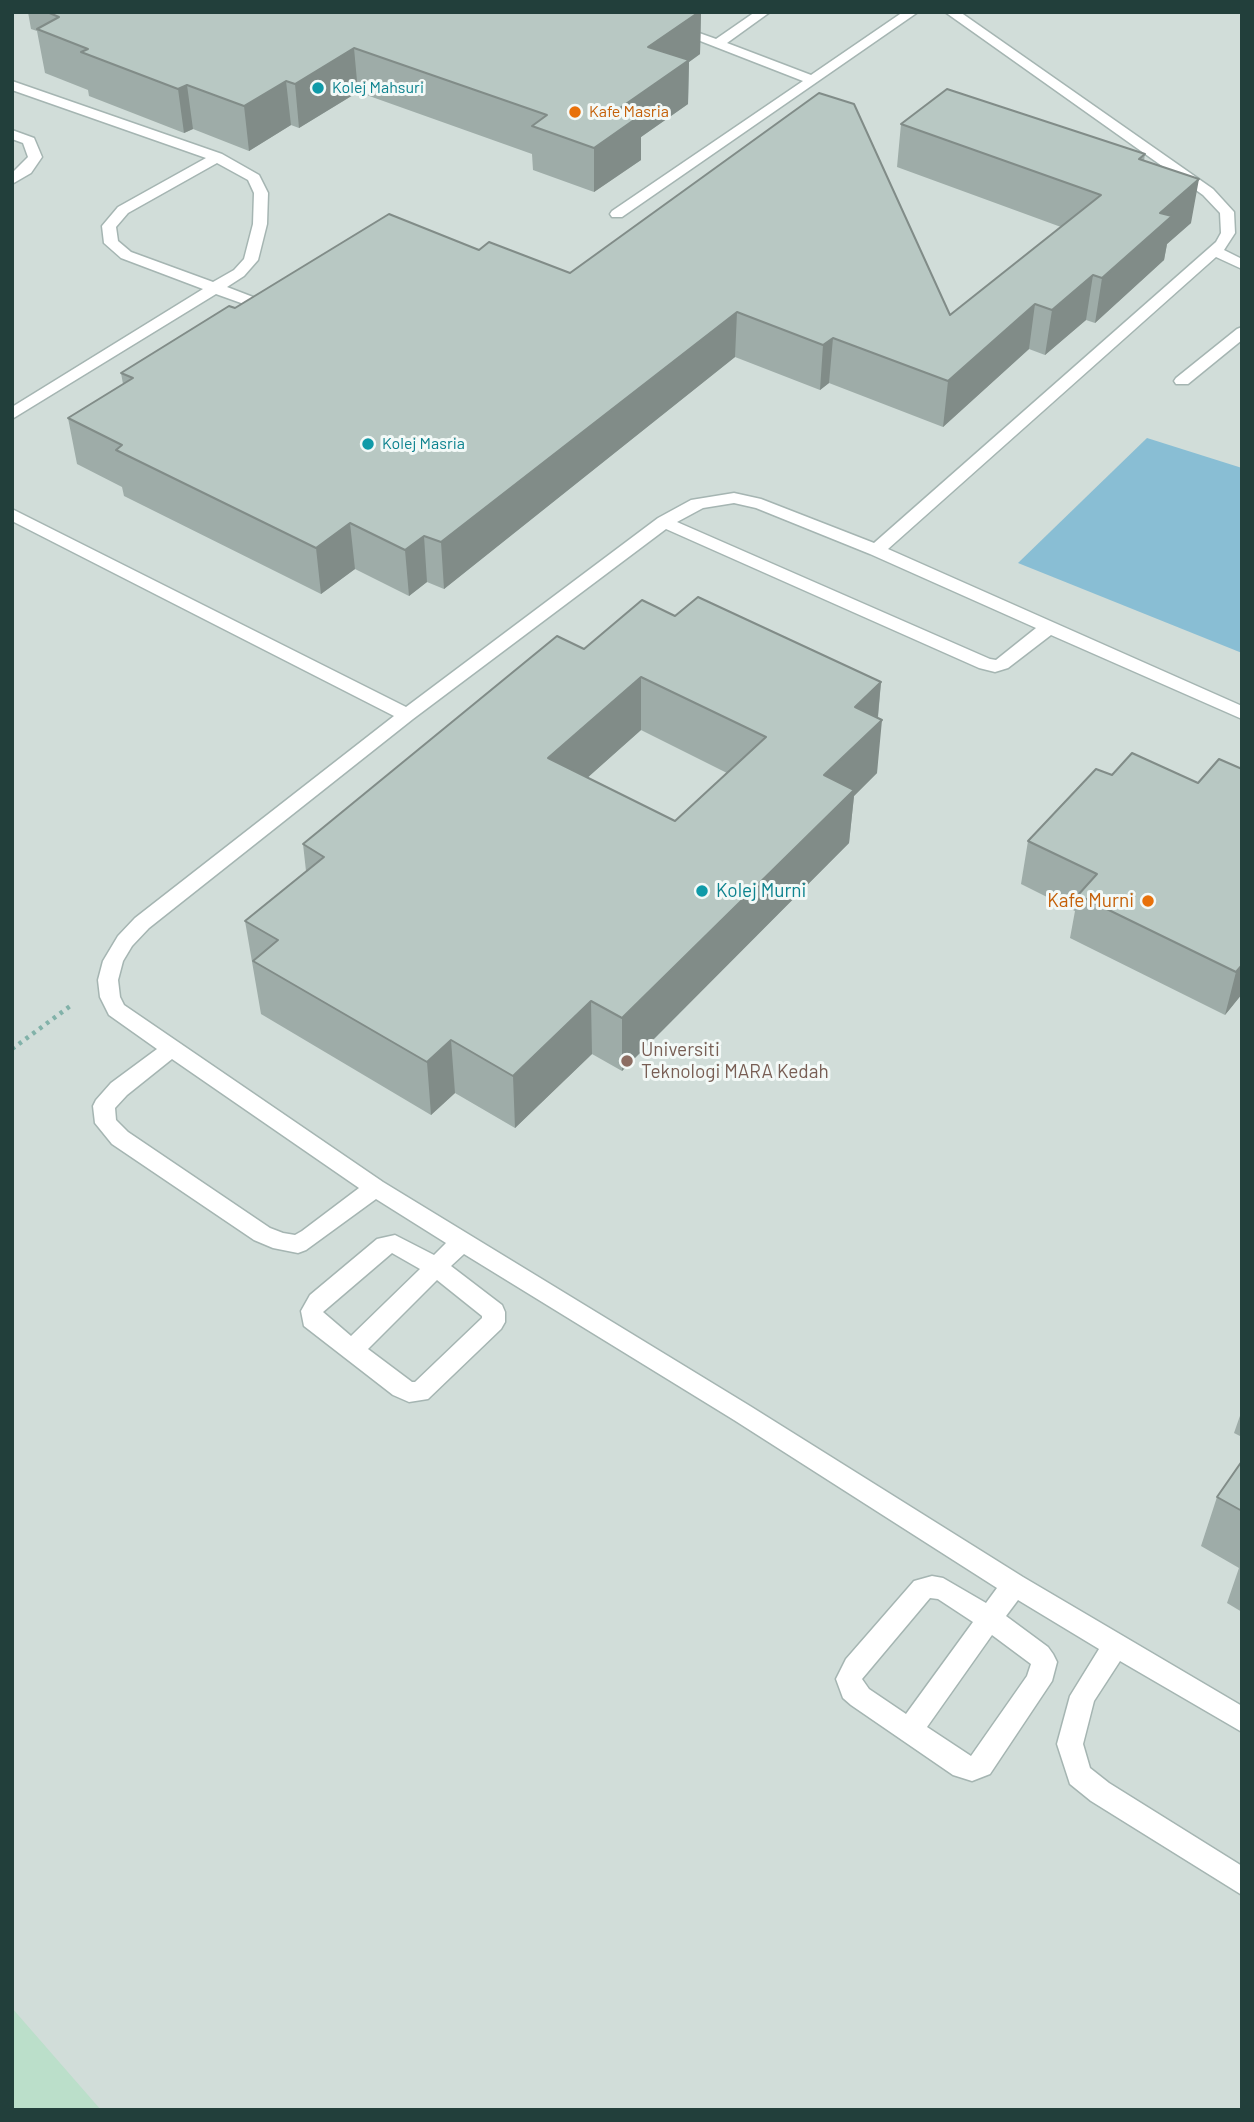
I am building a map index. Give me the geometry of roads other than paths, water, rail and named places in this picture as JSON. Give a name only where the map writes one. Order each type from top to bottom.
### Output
[{"type":"street","points":[[717,44],[764,12]]},
{"type":"street","points":[[617,214],[912,12]]},
{"type":"street","points":[[876,550],[1214,250],[1228,233],[1227,212],[1208,192],[951,12]]},
{"type":"street","points":[[658,22],[813,80]]},
{"type":"street","points":[[12,85],[217,157],[254,178],[261,193],[260,224],[251,260],[239,273],[12,414]]},
{"type":"street","points":[[12,134],[29,141],[35,158],[26,170],[12,180]]},
{"type":"street","points":[[217,157],[123,210],[109,226],[111,243],[126,255],[277,311]]},
{"type":"street","points":[[1214,250],[1242,265]]},
{"type":"street","points":[[1182,381],[1242,331]]},
{"type":"street","points":[[1242,713],[876,550],[761,504],[734,498],[697,504],[664,523],[407,715],[142,923],[125,941],[113,961],[108,980],[110,997],[116,1010],[375,1188],[742,1413],[1014,1586],[1242,1720]]},
{"type":"street","points":[[12,514],[407,715]]},
{"type":"street","points":[[664,523],[985,664],[1002,664],[1049,627]]},
{"type":"street","points":[[171,1049],[119,1089],[104,1106],[106,1123],[120,1138],[262,1234],[281,1242],[298,1244],[375,1188]]},
{"type":"street","points":[[352,1350],[461,1242]]},
{"type":"street","points":[[385,1245],[404,1247],[436,1267],[494,1312],[493,1322],[420,1392],[409,1392],[312,1319],[312,1311],[318,1302],[385,1245]]},
{"type":"street","points":[[909,1731],[1014,1586]]},
{"type":"street","points":[[923,1589],[943,1589],[990,1619],[1039,1655],[1044,1662],[1039,1681],[981,1765],[972,1769],[962,1766],[852,1690],[849,1679],[855,1668],[923,1589]]},
{"type":"street","points":[[1115,1647],[1083,1696],[1075,1721],[1070,1744],[1079,1775],[1100,1792],[1242,1882]]},
{"type":"water","points":[[1147,438],[1242,468],[1242,653],[1018,563]]},
{"type":"place","name":"Kolej Mahsuri","points":[[318,88]]},
{"type":"place","name":"Kafe Masria","points":[[575,112]]},
{"type":"place","name":"Kolej Masria","points":[[368,444]]},
{"type":"place","name":"Kolej Murni","points":[[702,891]]},
{"type":"place","name":"Kafe Murni","points":[[1148,901]]},
{"type":"place","name":"Universiti Teknologi MARA Kedah","points":[[627,1061]]}]
